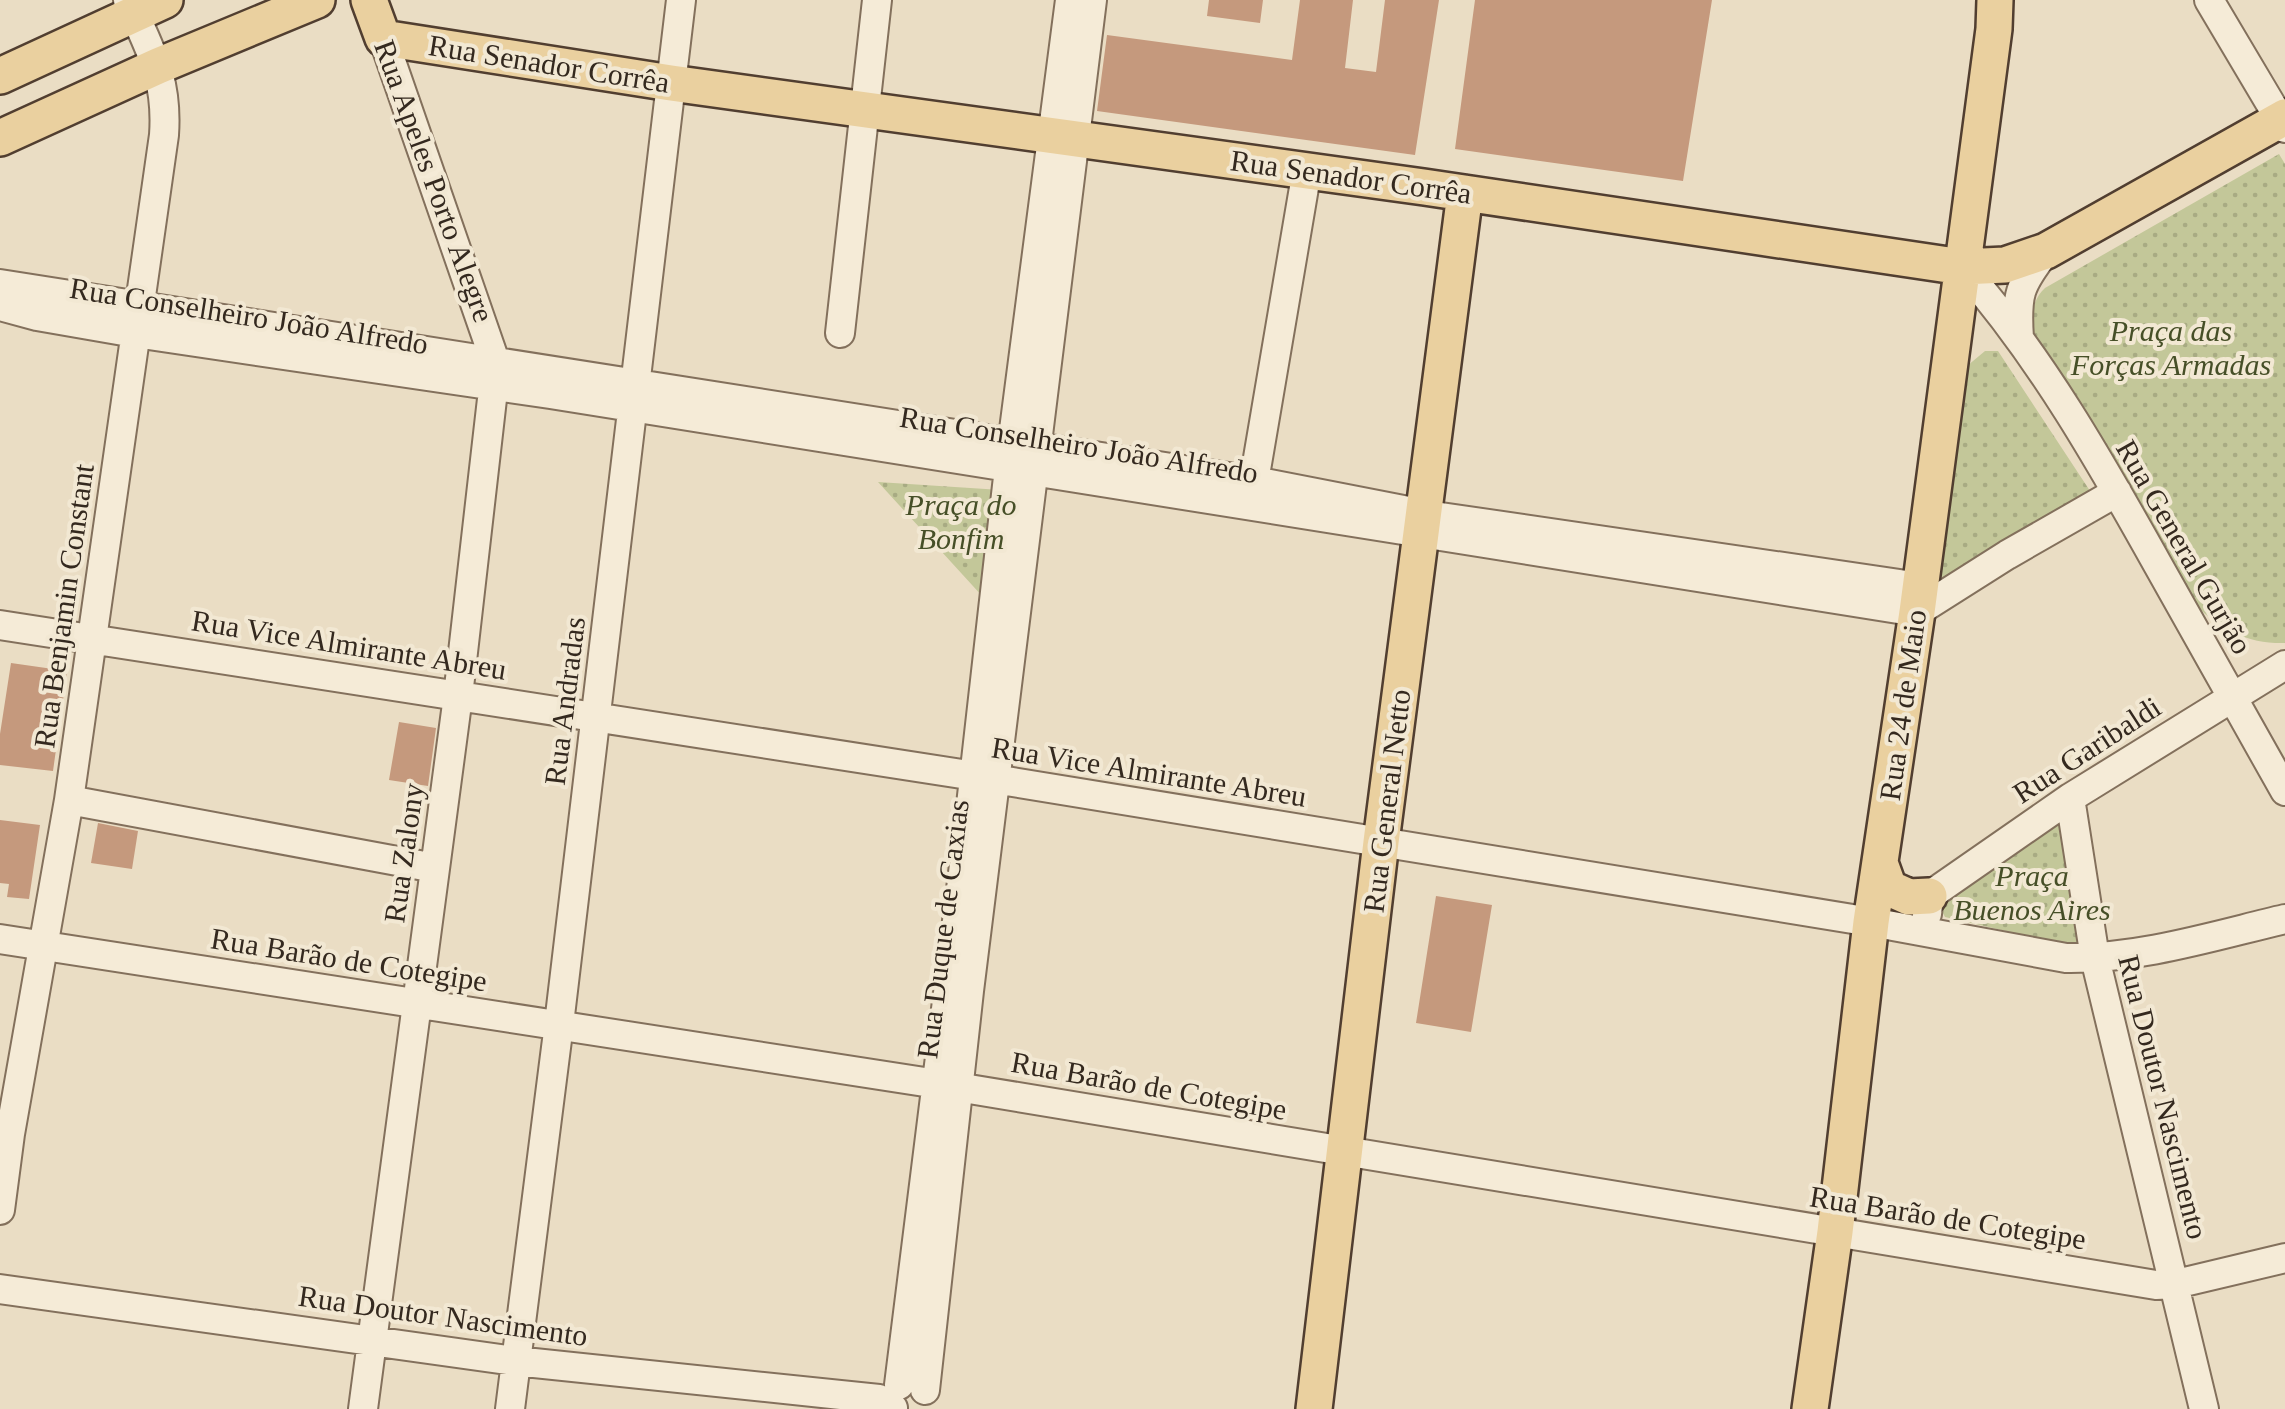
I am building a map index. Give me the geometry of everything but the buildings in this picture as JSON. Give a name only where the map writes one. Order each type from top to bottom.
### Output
[{"type":"main road","points":[[0,138],[158,66],[318,0]]},
{"type":"main road","name":"Rua Apeles Porto Alegre","points":[[369,0],[383,38]]},
{"type":"main road","name":"Rua 24 de Maio","points":[[1810,1409],[1995,0]]},
{"type":"main road","points":[[0,76],[142,5]]},
{"type":"main road","name":"Rua Senador Corrêa","points":[[383,38],[671,83],[1465,192],[1962,268],[2004,265],[2046,252],[2283,122]]},
{"type":"main road","name":"Rua General Netto","points":[[1314,1409],[1381,842],[1465,192]]},
{"type":"main road","points":[[1880,863],[1889,888],[1909,897],[1928,896]]},
{"type":"street","name":"Rua Andradas","points":[[510,1409],[560,1024],[681,0]]},
{"type":"street","points":[[840,333],[877,0]]},
{"type":"street","name":"Rua Duque de Caxias","points":[[1064,136],[1070,0]]},
{"type":"street","name":"Rua Duque de Caxias","points":[[909,1400],[1064,136],[1092,0]]},
{"type":"street","points":[[2210,0],[2283,122]]},
{"type":"street","name":"Rua Benjamin Constant","points":[[0,1210],[69,800],[164,135],[166,103],[142,5]]},
{"type":"street","name":"Rua Apeles Porto Alegre","points":[[383,38],[495,375]]},
{"type":"street","points":[[1252,492],[1307,170]]},
{"type":"street","points":[[2019,339],[2017,302],[2023,280],[2046,252]]},
{"type":"street","name":"Rua General Gurjão","points":[[1962,268],[2000,310],[2062,400],[2285,790]]},
{"type":"street","name":"Rua Conselheiro João Alfredo","points":[[0,284],[137,320]]},
{"type":"street","name":"Rua Conselheiro João Alfredo","points":[[0,306],[38,316],[137,320],[231,333],[1252,492],[1423,524],[1918,599]]},
{"type":"street","name":"Rua Zalony","points":[[363,1409],[458,696],[495,375]]},
{"type":"street","points":[[1918,599],[2007,555],[2117,492]]},
{"type":"street","name":"Rua Vice Almirante Abreu","points":[[0,624],[596,715],[1871,922],[2066,958],[2095,958],[2162,948],[2285,919]]},
{"type":"street","name":"Rua Garibaldi","points":[[1928,896],[2070,798],[2285,664]]},
{"type":"street","name":"Rua Doutor Nascimento","points":[[2070,798],[2095,958],[2204,1409]]},
{"type":"street","points":[[69,800],[435,868]]},
{"type":"street","points":[[1928,896],[1928,921],[1955,937]]},
{"type":"street","name":"Rua Barão de Cotegipe","points":[[0,939],[947,1085],[2156,1285],[2176,1284],[2285,1258]]},
{"type":"street","name":"Rua Doutor Nascimento","points":[[0,1289],[515,1360],[909,1400]]},
{"type":"green space","name":"Praça das Forças Armadas","points":[[2279,154],[2285,164],[2285,643],[2236,634],[2196,605],[2038,347],[2032,316],[2045,288]]},
{"type":"green space","points":[[1985,351],[1998,351],[2096,500],[1942,580],[1940,568],[1967,366]]},
{"type":"green space","name":"Praça do Bonfim","points":[[878,482],[1001,490],[983,597]]},
{"type":"green space","name":"Praça Buenos Aires","points":[[2067,815],[2084,949],[1945,917],[1940,907]]}]
